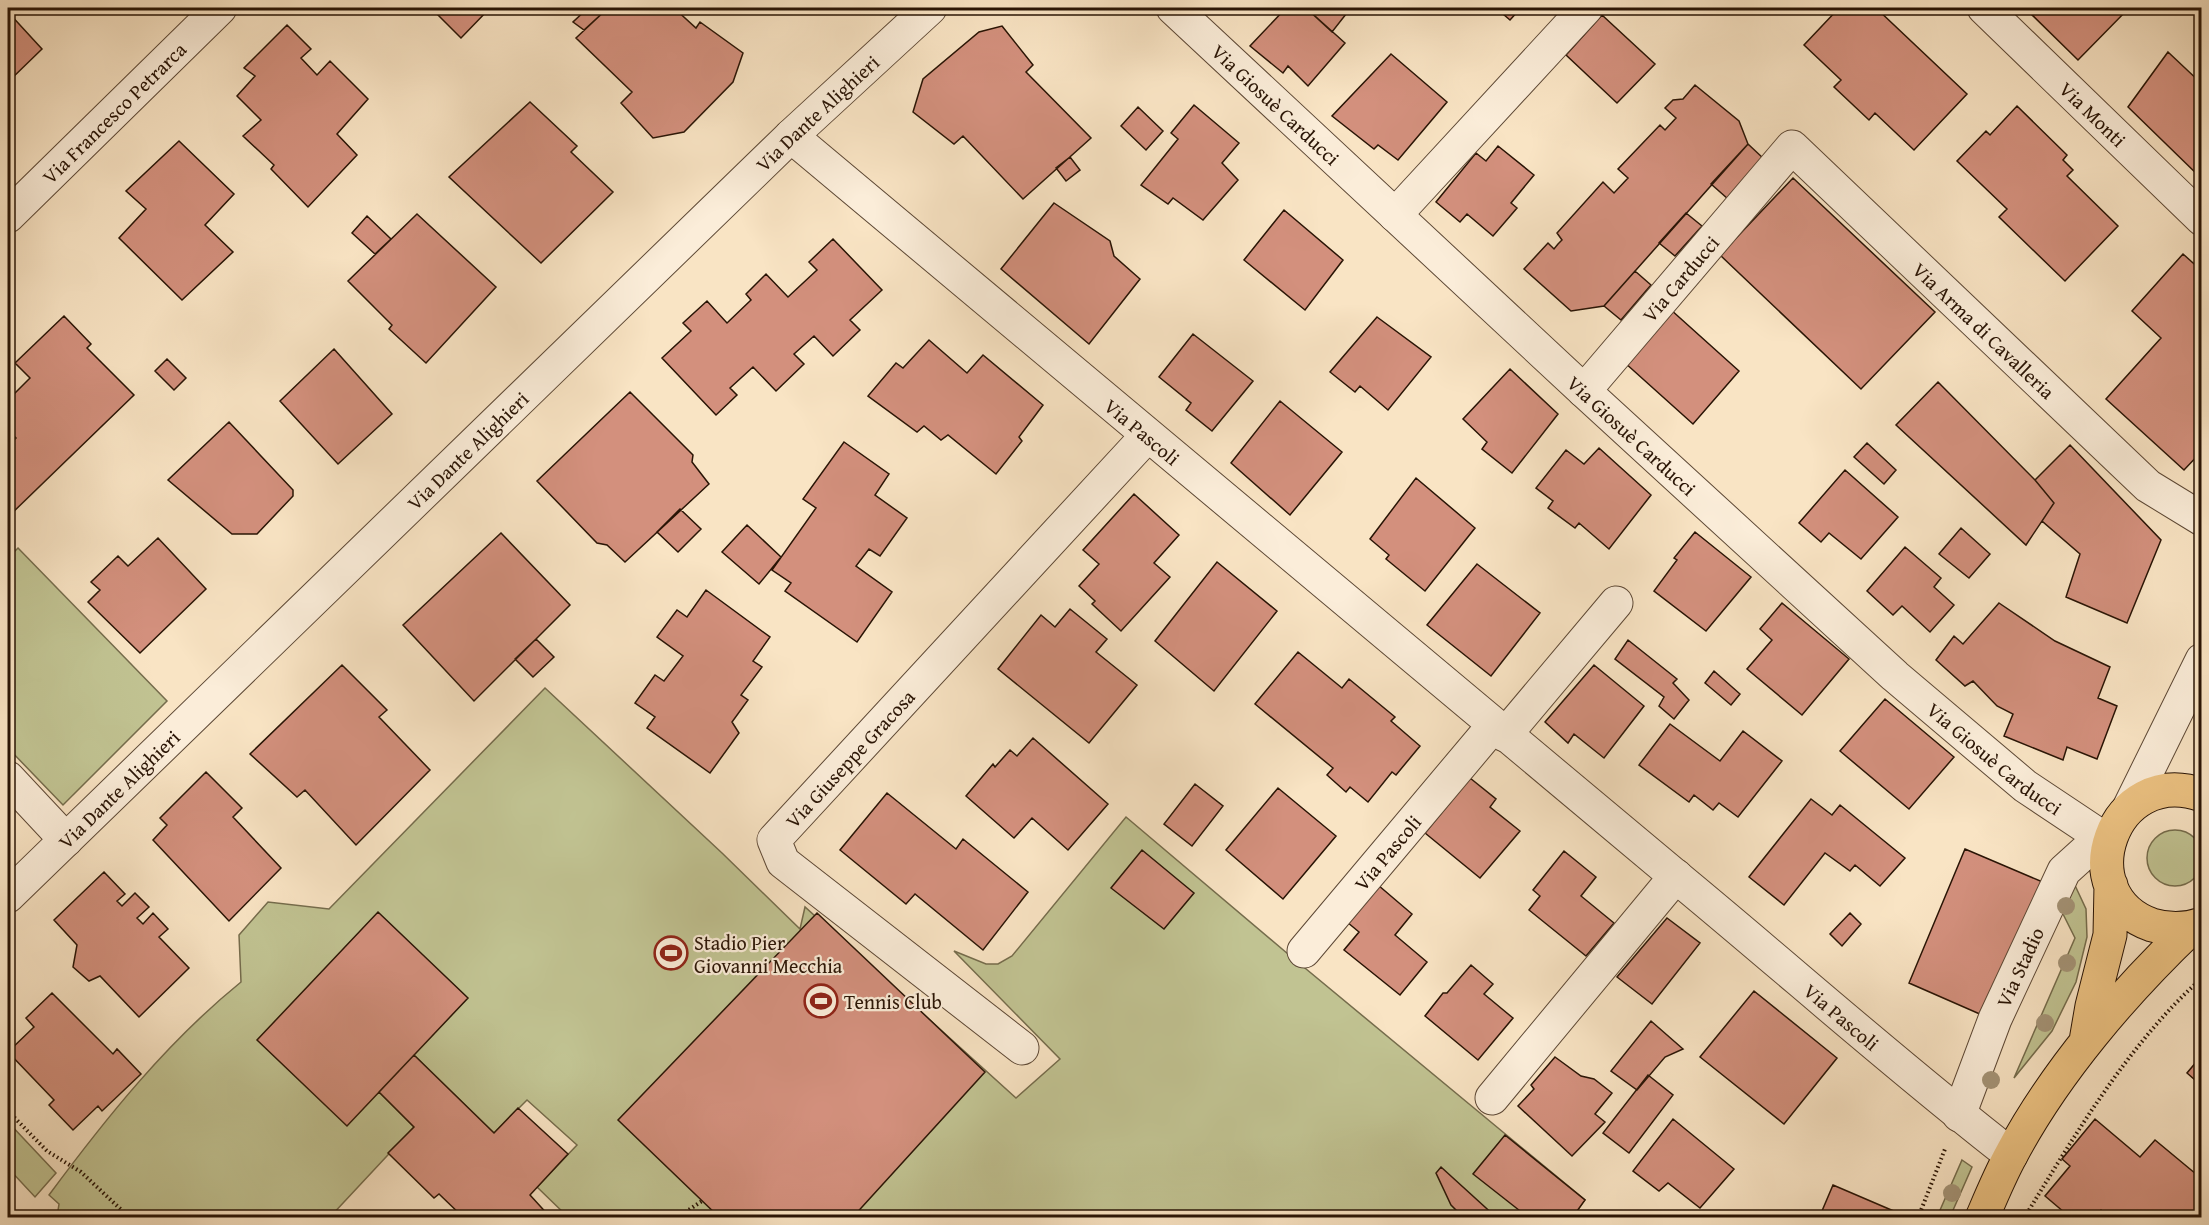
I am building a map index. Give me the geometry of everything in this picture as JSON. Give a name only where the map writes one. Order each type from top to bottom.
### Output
[{"type":"main road","points":[[2197,926],[2176,929],[2144,922],[2119,900],[2111,885],[2106,864],[2109,842],[2116,823],[2128,808],[2144,797],[2162,791],[2181,790],[2202,795]]},
{"type":"main road","points":[[2086,1041],[2109,935],[2111,885]]},
{"type":"main road","points":[[1982,1218],[2011,1155],[2086,1041],[2152,965],[2197,926]]},
{"type":"street","name":"Via Francesco Petrarca","points":[[8,216],[220,8]]},
{"type":"street","name":"Via Dante Alighieri","points":[[8,896],[791,136],[930,8]]},
{"type":"street","name":"Via Giosuè Carducci","points":[[1173,8],[1584,392],[1895,676],[2025,786],[2109,842]]},
{"type":"street","points":[[1395,215],[1586,8]]},
{"type":"street","name":"Via Monti","points":[[1984,8],[2202,219]]},
{"type":"street","name":"Via Pascoli","points":[[791,136],[1959,1115],[2011,1155]]},
{"type":"street","name":"Via Arma di Cavalleria","points":[[1778,165],[1792,147],[2148,486],[2202,519]]},
{"type":"street","name":"Via Carducci","points":[[1584,392],[1778,165]]},
{"type":"street","name":"Via Giuseppe Gracosa","points":[[1022,1048],[783,862],[774,840],[1148,435]]},
{"type":"street","name":"Via Pascoli","points":[[1304,951],[1499,730],[1616,603]]},
{"type":"street","points":[[2128,808],[2202,660]]},
{"type":"street","points":[[8,778],[66,840]]},
{"type":"street","name":"Via Stadio","points":[[1959,1115],[1995,1019],[2064,871],[2085,852],[2109,842]]},
{"type":"street","points":[[1492,1098],[1676,876]]},
{"type":"path","points":[[2024,1218],[2114,1079],[2176,1001],[2202,978]]},
{"type":"path","points":[[8,1111],[47,1151],[81,1172],[130,1218]]},
{"type":"path","points":[[1918,1218],[1959,1115]]},
{"type":"path","points":[[673,1218],[702,1201]]},
{"type":"green space","points":[[18,548],[167,701],[63,805],[8,748],[8,558]]},
{"type":"green space","name":"Stadio Pier Giovanni Mecchia","points":[[545,688],[800,929],[805,907],[1016,1098],[1060,1059],[954,951],[986,964],[998,964],[1012,956],[1126,817],[1585,1200],[1572,1218],[568,1217],[537,1187],[577,1145],[527,1100],[494,1133],[414,1055],[379,1092],[414,1127],[330,1217],[57,1217],[59,1204],[49,1195],[93,1138],[163,1055],[241,982],[239,935],[268,902],[329,909]]},
{"type":"green space","points":[[2175,830],[2186,832],[2195,838],[2201,847],[2203,858],[2201,869],[2195,878],[2186,884],[2175,886],[2164,884],[2155,878],[2149,869],[2147,858],[2149,847],[2155,838],[2164,832]]},
{"type":"green space","points":[[2072,879],[2086,909],[2087,937],[2076,982],[2052,1031],[2014,1078],[2075,938],[2060,908]]},
{"type":"green space","points":[[8,1122],[56,1173],[35,1197],[8,1168]]},
{"type":"green space","points":[[1962,1160],[1972,1167],[1950,1217],[1937,1217]]},
{"type":"building","points":[[431,8],[490,8],[461,38]]},
{"type":"building","points":[[588,8],[608,8],[584,30],[573,22]]},
{"type":"building","points":[[608,8],[674,8],[696,28],[700,22],[743,53],[733,82],[684,132],[653,138],[621,103],[632,92],[576,38]]},
{"type":"building","points":[[1286,8],[1306,8],[1345,43],[1308,86],[1288,66],[1283,73],[1250,46]]},
{"type":"building","points":[[1306,8],[1349,8],[1350,9],[1332,32]]},
{"type":"building","points":[[1496,8],[1518,8],[1520,9],[1510,20]]},
{"type":"building","points":[[1839,8],[1876,8],[1967,94],[1914,150],[1875,113],[1869,120],[1834,87],[1841,80],[1804,45]]},
{"type":"building","points":[[2025,8],[2129,8],[2078,60]]},
{"type":"building","points":[[8,12],[42,49],[8,82]]},
{"type":"building","points":[[1602,15],[1655,64],[1617,103],[1566,55]]},
{"type":"building","points":[[287,25],[311,49],[301,58],[317,75],[330,61],[368,99],[337,134],[357,155],[308,207],[271,169],[274,165],[243,136],[261,120],[237,96],[255,76],[244,68]]},
{"type":"building","points":[[1002,26],[1033,65],[1026,72],[1091,138],[1023,199],[963,136],[954,144],[913,112],[923,79],[979,32]]},
{"type":"building","points":[[2168,52],[2202,84],[2202,179],[2128,107]]},
{"type":"building","points":[[1391,54],[1447,102],[1398,160],[1378,145],[1374,149],[1332,116]]},
{"type":"building","points":[[1695,85],[1739,121],[1748,144],[1604,306],[1571,311],[1524,269],[1548,243],[1554,249],[1562,240],[1557,233],[1603,182],[1614,193],[1628,178],[1618,169],[1660,125],[1665,130],[1676,118],[1665,108],[1673,100],[1683,99]]},
{"type":"building","points":[[530,102],[577,146],[571,152],[613,192],[541,263],[449,177]]},
{"type":"building","points":[[1194,105],[1239,143],[1222,163],[1238,180],[1203,220],[1173,198],[1168,204],[1141,185],[1178,139],[1171,133]]},
{"type":"building","points":[[2017,106],[2067,155],[2063,160],[2073,170],[2067,176],[2118,226],[2065,281],[1999,217],[2007,209],[1957,161],[1986,131],[1990,135]]},
{"type":"building","points":[[1138,107],[1163,131],[1146,150],[1121,126]]},
{"type":"building","points":[[179,141],[234,194],[205,225],[233,252],[182,300],[119,238],[146,209],[126,191]]},
{"type":"building","points":[[1748,144],[1764,159],[1728,199],[1711,184]]},
{"type":"building","points":[[1498,146],[1534,175],[1511,203],[1517,208],[1493,236],[1467,214],[1460,222],[1436,202],[1476,153],[1486,161]]},
{"type":"building","points":[[1070,157],[1080,170],[1066,181],[1056,168]]},
{"type":"building","points":[[1793,178],[1935,312],[1861,389],[1720,255]]},
{"type":"building","points":[[1054,203],[1110,241],[1114,256],[1140,279],[1089,344],[1001,269]]},
{"type":"building","points":[[1284,210],[1343,260],[1305,310],[1244,260]]},
{"type":"building","points":[[1686,213],[1702,226],[1675,256],[1659,243]]},
{"type":"building","points":[[417,214],[496,287],[426,363],[389,329],[392,325],[348,281]]},
{"type":"building","points":[[367,216],[391,239],[375,254],[352,233]]},
{"type":"building","points":[[833,239],[882,290],[850,320],[860,330],[833,356],[814,336],[794,354],[804,364],[776,391],[753,367],[730,388],[737,395],[716,415],[662,358],[691,331],[683,323],[707,301],[727,323],[751,300],[746,294],[766,274],[788,297],[817,270],[809,262]]},
{"type":"building","points":[[2183,254],[2202,271],[2202,451],[2184,470],[2106,399],[2161,338],[2132,311]]},
{"type":"building","points":[[1635,271],[1651,285],[1621,320],[1604,306]]},
{"type":"building","points":[[1670,309],[1739,371],[1693,424],[1624,362]]},
{"type":"building","points":[[64,316],[91,344],[87,348],[134,395],[8,517],[8,446],[16,438],[8,430],[8,400],[30,378],[15,363]]},
{"type":"building","points":[[1377,317],[1431,357],[1388,410],[1360,386],[1355,392],[1330,372]]},
{"type":"building","points":[[1193,334],[1253,381],[1212,431],[1186,410],[1191,403],[1159,377]]},
{"type":"building","points":[[929,340],[967,373],[983,355],[1043,405],[1019,437],[1022,441],[996,474],[948,435],[941,440],[924,426],[917,432],[868,396],[896,363],[903,368]]},
{"type":"building","points":[[334,349],[392,414],[338,464],[280,401]]},
{"type":"building","points":[[167,359],[186,378],[174,390],[155,371]]},
{"type":"building","points":[[1510,369],[1558,414],[1512,473],[1482,449],[1487,442],[1463,419]]},
{"type":"building","points":[[1938,382],[2035,480],[2054,503],[2026,545],[1896,425]]},
{"type":"building","points":[[630,392],[693,455],[692,462],[709,484],[625,562],[607,545],[597,543],[537,481]]},
{"type":"building","points":[[1280,401],[1342,452],[1290,515],[1231,463]]},
{"type":"building","points":[[229,422],[293,490],[293,496],[257,534],[232,534],[168,480]]},
{"type":"building","points":[[844,442],[889,474],[875,495],[907,518],[880,556],[869,549],[856,566],[892,592],[857,642],[785,591],[791,583],[772,570],[816,508],[803,499]]},
{"type":"building","points":[[1867,443],[1896,470],[1884,484],[1854,457]]},
{"type":"building","points":[[2070,445],[2161,540],[2127,623],[2066,597],[2080,554],[2042,521],[2054,503],[2035,480]]},
{"type":"building","points":[[1599,448],[1651,495],[1609,549],[1579,523],[1575,528],[1548,508],[1553,501],[1536,488],[1566,450],[1584,464]]},
{"type":"building","points":[[1845,470],[1898,517],[1861,559],[1829,533],[1821,542],[1799,523]]},
{"type":"building","points":[[1416,478],[1475,528],[1425,591],[1386,559],[1389,555],[1370,539]]},
{"type":"building","points":[[1134,494],[1179,535],[1154,563],[1170,577],[1121,631],[1092,604],[1095,601],[1079,586],[1099,564],[1083,550]]},
{"type":"building","points":[[680,509],[701,529],[678,552],[657,532]]},
{"type":"building","points":[[747,525],[781,557],[759,584],[722,552]]},
{"type":"building","points":[[1961,528],[1990,554],[1969,578],[1939,554]]},
{"type":"building","points":[[1695,532],[1751,577],[1706,631],[1654,591],[1677,560],[1674,558]]},
{"type":"building","points":[[501,533],[570,605],[474,701],[403,625]]},
{"type":"building","points":[[158,538],[206,589],[140,653],[88,602],[100,590],[91,582],[118,556],[128,566]]},
{"type":"building","points":[[1905,547],[1941,578],[1934,587],[1954,605],[1930,632],[1902,606],[1893,615],[1867,591]]},
{"type":"building","points":[[1217,562],[1277,611],[1214,691],[1155,641]]},
{"type":"building","points":[[1477,564],[1540,613],[1491,676],[1427,625]]},
{"type":"building","points":[[706,590],[770,637],[753,661],[762,667],[741,695],[748,700],[732,722],[739,733],[710,773],[647,728],[655,717],[635,703],[655,675],[664,681],[683,656],[657,637],[677,610],[687,617]]},
{"type":"building","points":[[1782,603],[1849,659],[1802,715],[1747,669],[1772,640],[1760,629]]},
{"type":"building","points":[[1999,603],[2055,641],[2110,667],[2098,698],[2117,706],[2097,759],[2067,747],[2063,760],[2004,736],[2013,714],[1997,706],[1973,681],[1965,686],[1936,660],[1954,636],[1963,644]]},
{"type":"building","points":[[1070,609],[1107,639],[1096,652],[1137,685],[1089,743],[998,669],[1041,615],[1055,627]]},
{"type":"building","points":[[536,639],[554,657],[533,677],[515,659]]},
{"type":"building","points":[[1628,640],[1677,679],[1673,683],[1689,700],[1674,719],[1659,706],[1664,697],[1615,659]]},
{"type":"building","points":[[1298,652],[1342,688],[1349,679],[1395,717],[1391,721],[1420,746],[1396,775],[1392,772],[1368,802],[1350,787],[1346,792],[1327,775],[1333,768],[1255,704]]},
{"type":"building","points":[[342,665],[387,710],[379,717],[430,770],[356,845],[305,790],[297,797],[250,754]]},
{"type":"building","points":[[1594,665],[1644,706],[1604,758],[1574,734],[1568,743],[1545,722]]},
{"type":"building","points":[[1714,671],[1740,694],[1731,705],[1705,683]]},
{"type":"building","points":[[1885,699],[1954,757],[1909,809],[1840,751]]},
{"type":"building","points":[[1670,724],[1720,761],[1743,731],[1782,761],[1738,817],[1719,803],[1713,810],[1694,795],[1689,802],[1639,765]]},
{"type":"building","points":[[1033,738],[1108,804],[1068,850],[1032,818],[1014,838],[966,796],[993,764],[995,767],[1010,750],[1017,756]]},
{"type":"building","points":[[206,772],[242,808],[233,817],[281,868],[229,921],[153,840],[167,825],[160,818]]},
{"type":"building","points":[[1470,778],[1496,799],[1490,807],[1520,831],[1480,878],[1425,833]]},
{"type":"building","points":[[1195,784],[1223,806],[1192,846],[1164,824]]},
{"type":"building","points":[[1278,788],[1336,836],[1283,899],[1226,850]]},
{"type":"building","points":[[887,793],[956,849],[963,839],[1028,892],[983,950],[915,894],[906,904],[840,850]]},
{"type":"building","points":[[1811,799],[1832,815],[1840,805],[1905,858],[1880,886],[1855,865],[1850,871],[1825,853],[1784,905],[1749,877]]},
{"type":"building","points":[[1965,849],[2045,883],[1982,1015],[1909,983]]},
{"type":"building","points":[[1142,850],[1194,893],[1164,929],[1111,888]]},
{"type":"building","points":[[1564,851],[1596,877],[1581,896],[1614,923],[1586,956],[1529,910],[1540,896],[1533,890]]},
{"type":"building","points":[[104,872],[125,894],[117,901],[122,906],[135,893],[149,907],[137,918],[143,924],[153,913],[168,929],[159,937],[189,968],[139,1017],[100,976],[89,981],[73,967],[77,945],[54,920]]},
{"type":"building","points":[[1378,885],[1412,914],[1395,935],[1427,962],[1400,995],[1344,950],[1359,932],[1347,922]]},
{"type":"building","points":[[378,912],[468,998],[347,1126],[257,1040]]},
{"type":"building","name":"Tennis Club","points":[[817,913],[985,1072],[852,1218],[720,1218],[618,1120]]},
{"type":"building","points":[[1850,913],[1861,924],[1842,946],[1830,934]]},
{"type":"building","points":[[1667,918],[1700,943],[1652,1004],[1617,977]]},
{"type":"building","points":[[1471,965],[1493,984],[1484,994],[1513,1018],[1478,1060],[1425,1016],[1443,993],[1447,993]]},
{"type":"building","points":[[1754,991],[1837,1058],[1784,1124],[1700,1057]]},
{"type":"building","points":[[52,993],[113,1054],[117,1049],[141,1074],[102,1111],[98,1106],[73,1130],[49,1105],[54,1100],[8,1052],[34,1027],[26,1018]]},
{"type":"building","points":[[1651,1021],[1683,1049],[1665,1057],[1637,1090],[1611,1071]]},
{"type":"building","points":[[414,1055],[494,1133],[518,1108],[568,1154],[530,1195],[551,1218],[464,1218],[439,1194],[434,1198],[388,1153],[414,1127],[379,1092]]},
{"type":"building","points":[[2202,1055],[2202,1086],[2187,1073]]},
{"type":"building","points":[[1555,1057],[1581,1076],[1594,1079],[1612,1093],[1595,1114],[1605,1122],[1572,1156],[1518,1106],[1534,1089],[1531,1085]]},
{"type":"building","points":[[1648,1075],[1673,1095],[1629,1153],[1603,1133]]},
{"type":"building","points":[[1673,1119],[1734,1169],[1700,1208],[1668,1183],[1659,1191],[1633,1171]]},
{"type":"building","points":[[2095,1119],[2140,1157],[2155,1140],[2202,1179],[2202,1218],[2110,1218],[2101,1210],[2095,1218],[2071,1218],[2045,1196],[2070,1166],[2062,1159]]},
{"type":"building","points":[[1505,1135],[1585,1200],[1572,1218],[1529,1218],[1473,1174]]},
{"type":"building","points":[[1441,1167],[1497,1218],[1464,1218],[1451,1205],[1436,1173]]},
{"type":"building","points":[[1833,1185],[1896,1212],[1894,1218],[1819,1218]]},
{"type":"place","name":"Stadio Pier Giovanni Mecchia","points":[[671,953]]},
{"type":"place","name":"Tennis Club","points":[[821,1001]]}]
